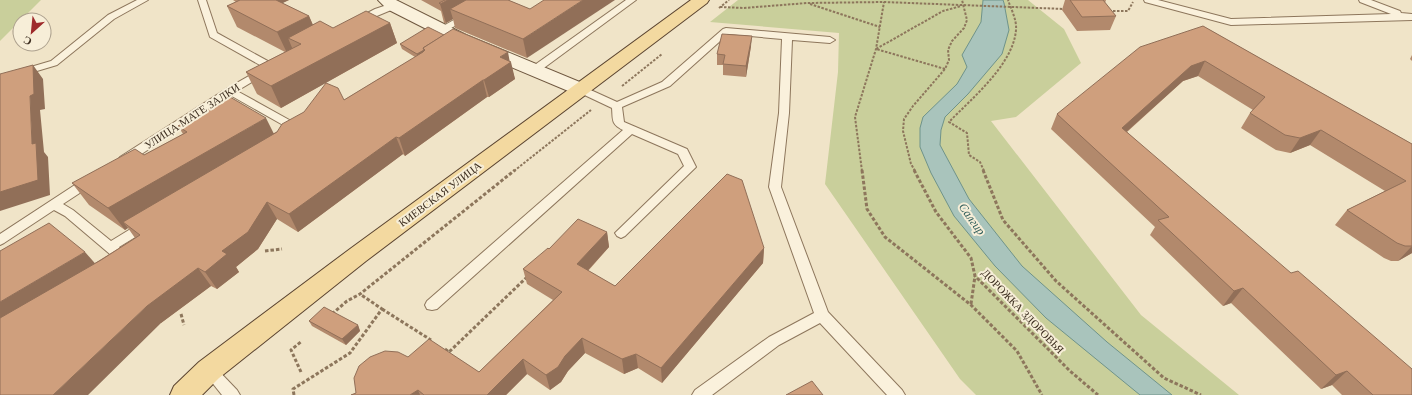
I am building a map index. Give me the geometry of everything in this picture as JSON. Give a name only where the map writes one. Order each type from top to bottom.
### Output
[{"type":"main road","name":"КИЕВСКАЯ УЛИЦА","points":[[184,395],[209,370],[364,250],[701,0]]},
{"type":"main road","points":[[390,3],[441,30],[454,43],[580,90]]},
{"type":"lane","points":[[0,79],[54,63],[111,17],[144,0]]},
{"type":"lane","name":"УЛИЦА МАТЕ ЗАЛКИ","points":[[112,167],[230,91],[274,65],[213,35],[202,0]]},
{"type":"lane","points":[[532,71],[632,0]]},
{"type":"lane","points":[[1148,0],[1231,22],[1409,16]]},
{"type":"lane","points":[[1363,0],[1409,16]]},
{"type":"lane","points":[[348,26],[378,11],[390,3]]},
{"type":"lane","points":[[441,30],[474,12]]},
{"type":"lane","points":[[580,90],[617,106],[666,84],[726,31],[830,40]]},
{"type":"lane","points":[[787,36],[784,113],[775,187],[822,316],[897,395]]},
{"type":"lane","points":[[230,91],[289,124],[289,135],[281,145]]},
{"type":"lane","points":[[617,106],[619,124],[683,152],[690,167],[621,233]]},
{"type":"lane","points":[[432,305],[630,130]]},
{"type":"lane","points":[[0,240],[99,175]]},
{"type":"lane","points":[[54,205],[69,213],[110,247],[124,261],[119,265]]},
{"type":"lane","points":[[110,247],[158,218]]},
{"type":"lane","points":[[700,395],[774,341],[822,316]]},
{"type":"lane","points":[[209,370],[232,395]]},
{"type":"path","points":[[714,12],[729,0]]},
{"type":"path","points":[[876,49],[945,69],[949,60],[948,50],[952,41],[964,28],[967,20],[962,0]]},
{"type":"path","points":[[1008,0],[1016,29],[1010,53],[987,82],[949,122],[967,133],[969,156],[980,162],[1003,220],[1056,281],[1164,378],[1201,395]]},
{"type":"path","points":[[1105,11],[1128,12],[1134,0]]},
{"type":"path","points":[[720,7],[744,8],[807,3],[893,1],[973,6],[1065,9]]},
{"type":"path","points":[[884,2],[876,49],[855,117],[867,209],[885,237],[971,305],[1017,351],[1042,395]]},
{"type":"path","points":[[807,3],[880,27]]},
{"type":"path","points":[[876,49],[943,11],[963,5]]},
{"type":"path","points":[[331,315],[347,301],[360,294],[665,52]]},
{"type":"path","name":"ДОРОЖКА ЗДОРОВЬЯ","points":[[945,69],[913,106],[904,119],[903,131],[911,164],[936,212],[971,258],[975,276],[1070,371],[1098,395]]},
{"type":"path","points":[[265,251],[282,249]]},
{"type":"path","points":[[442,348],[449,352],[529,275]]},
{"type":"path","points":[[971,305],[975,276]]},
{"type":"path","points":[[360,294],[435,343]]},
{"type":"path","points":[[294,395],[293,389],[350,353],[382,309]]},
{"type":"path","points":[[181,314],[184,325]]},
{"type":"path","points":[[301,372],[291,350],[302,341]]},
{"type":"green space","points":[[0,0],[41,0],[29,12],[12,12],[12,29],[0,41]]},
{"type":"green space","points":[[738,0],[1028,0],[1064,29],[1081,63],[1016,117],[991,121],[1141,315],[1239,395],[976,395],[960,379],[825,184],[838,72],[839,33],[710,22]]},
{"type":"water","name":"Салгир","points":[[983,0],[1003,0],[1009,30],[1002,54],[968,94],[945,117],[941,130],[940,145],[969,199],[1022,266],[1107,342],[1172,395],[1140,395],[1046,318],[995,266],[954,216],[931,173],[920,147],[920,128],[923,117],[957,84],[967,67],[962,55],[981,22]]},
{"type":"building","points":[[240,0],[276,0],[309,16],[277,32],[227,6]]},
{"type":"building","points":[[448,0],[440,4],[439,3]]},
{"type":"building","points":[[466,0],[508,0],[530,9],[544,0],[583,0],[523,39],[450,9]]},
{"type":"building","points":[[1070,0],[1103,0],[1116,16],[1082,17]]},
{"type":"building","points":[[366,11],[390,23],[271,86],[246,72],[301,44],[288,38],[320,21],[333,28]]},
{"type":"building","points":[[1203,26],[1412,144],[1412,246],[1405,246],[1397,243],[1347,210],[1406,181],[1321,130],[1300,138],[1285,135],[1250,113],[1265,97],[1205,61],[1191,66],[1122,128],[1291,273],[1298,271],[1412,369],[1412,395],[1373,395],[1347,371],[1336,375],[1243,288],[1234,291],[1158,220],[1169,217],[1057,114],[1140,47]]},
{"type":"building","points":[[428,27],[444,35],[423,48],[424,50],[417,54],[400,44]]},
{"type":"building","points":[[453,29],[508,52],[500,57],[511,62],[399,138],[396,137],[289,214],[267,202],[248,232],[222,251],[227,254],[205,272],[198,268],[147,306],[53,395],[0,395],[0,318],[101,260],[140,235],[123,222],[277,132],[282,124],[304,112],[326,83],[338,88],[344,100],[423,52],[425,50],[423,48]]},
{"type":"building","points":[[722,34],[752,36],[746,66],[723,64],[725,55],[717,54]]},
{"type":"building","points":[[33,65],[34,94],[30,96],[32,144],[36,143],[38,180],[0,192],[0,74]]},
{"type":"building","points":[[230,97],[266,118],[108,208],[72,183],[135,149],[144,155],[187,132],[178,126]]},
{"type":"building","points":[[727,174],[742,180],[764,248],[661,368],[636,354],[622,359],[582,338],[565,356],[558,367],[546,375],[523,359],[487,395],[424,395],[418,390],[410,395],[351,395],[356,393],[354,378],[359,366],[370,357],[385,351],[398,352],[408,357],[429,339],[479,372],[562,292],[523,269],[548,248],[549,249],[578,219],[607,232],[577,264],[615,286]]},
{"type":"building","points":[[49,223],[85,252],[0,302],[0,251]]},
{"type":"building","points":[[324,307],[358,325],[342,339],[309,321]]},
{"type":"building","points":[[812,381],[823,395],[786,395]]}]
